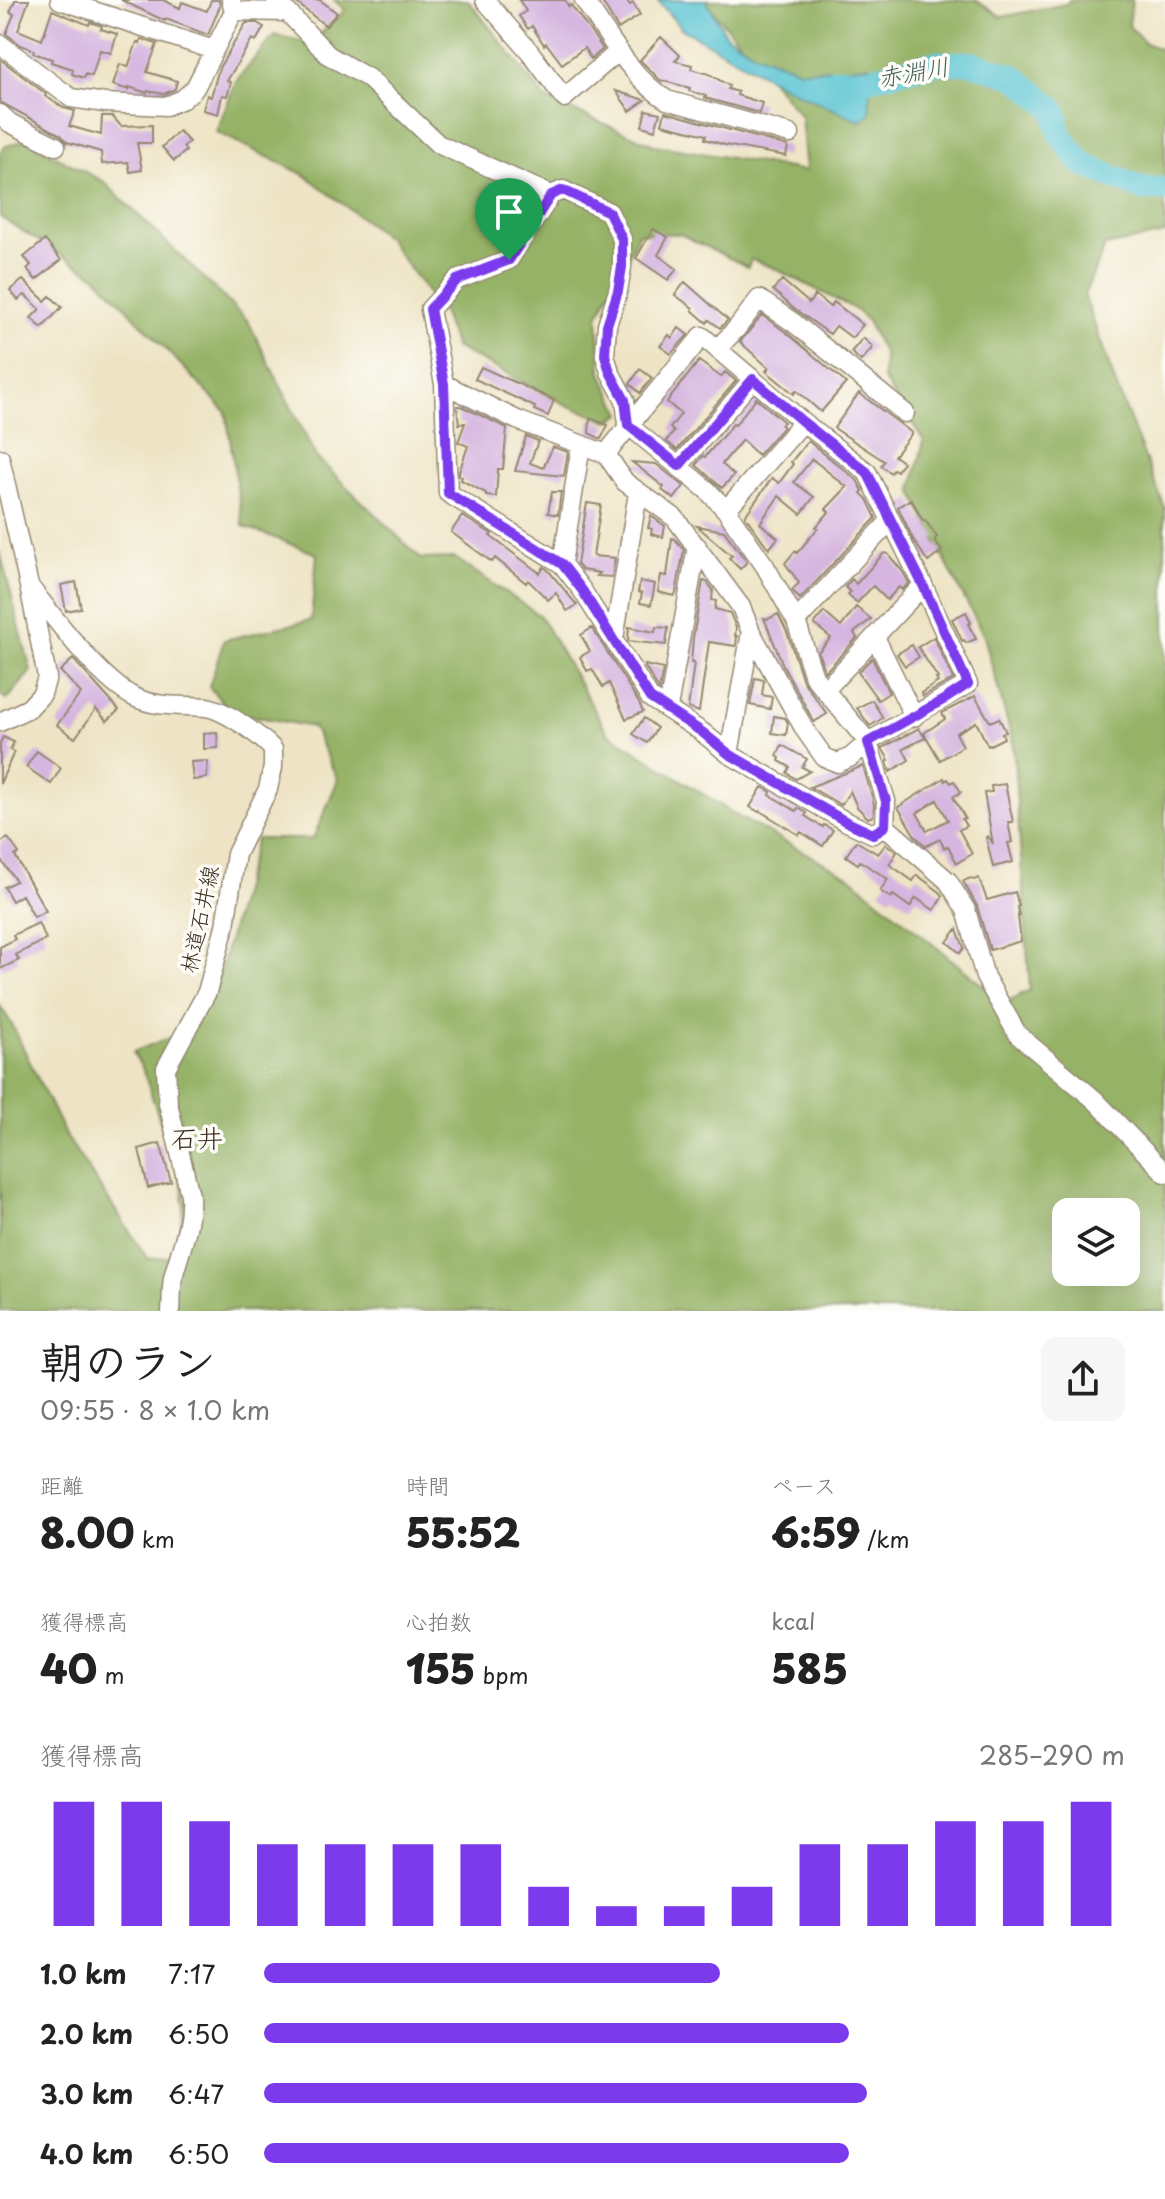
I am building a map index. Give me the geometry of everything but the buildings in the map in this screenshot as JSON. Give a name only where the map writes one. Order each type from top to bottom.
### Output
[{"type":"street","points":[[60,0],[214,50]]},
{"type":"street","points":[[485,0],[564,98],[619,51]]},
{"type":"street","points":[[584,0],[619,51],[653,91],[667,100],[790,134]]},
{"type":"street","points":[[0,44],[71,98],[166,106],[183,99],[195,88],[232,6],[280,6],[328,55],[368,78],[438,144],[551,195]]},
{"type":"street","points":[[0,114],[10,123],[56,146]]},
{"type":"street","points":[[563,190],[609,212],[622,239],[622,267],[607,325],[605,355],[625,400],[628,425],[707,490],[726,510],[765,566],[796,621],[814,677],[868,742],[886,801],[885,826],[873,834],[869,833],[729,754],[650,698],[582,590],[562,564],[448,493],[444,384],[430,309],[457,280],[509,260],[551,195],[563,190]]},
{"type":"street","points":[[717,349],[759,299],[794,323],[905,413]]},
{"type":"street","points":[[444,384],[517,420],[606,454],[625,482],[675,518],[741,607],[751,632],[805,730],[824,757],[838,763],[851,757],[868,742],[968,684],[867,472],[702,336],[606,454]]},
{"type":"street","points":[[679,466],[753,379]]},
{"type":"street","points":[[726,510],[803,422]]},
{"type":"street","points":[[562,564],[581,445]]},
{"type":"street","points":[[0,458],[47,677],[42,694],[29,708],[0,722]]},
{"type":"street","points":[[614,639],[638,493]]},
{"type":"street","points":[[796,621],[891,520]]},
{"type":"street","points":[[668,708],[697,546]]},
{"type":"street","points":[[825,690],[923,585]]},
{"type":"street","name":"林道石井線","points":[[29,586],[96,665],[134,697],[162,705],[211,708],[257,733],[273,749],[273,767],[257,813],[236,854],[225,926],[207,992],[166,1068],[168,1103],[191,1210],[172,1281],[171,1311]]},
{"type":"street","points":[[729,754],[751,632]]},
{"type":"street","points":[[875,637],[914,717]]},
{"type":"street","points":[[885,826],[948,881],[954,890],[966,910],[985,977],[1018,1035],[1095,1100],[1165,1173]]},
{"type":"green space","points":[[334,0],[468,0],[546,99],[654,145],[806,171],[801,116],[704,0],[976,0],[1001,17],[1066,4],[1069,0],[1132,0],[1129,26],[1145,43],[1165,51],[1165,234],[1105,246],[1084,295],[1165,508],[1165,1311],[0,1311],[0,1006],[64,1133],[148,1259],[177,1256],[184,1206],[182,1186],[143,1070],[133,1052],[174,1036],[215,990],[256,839],[313,839],[338,780],[313,727],[231,712],[209,687],[224,640],[311,620],[317,554],[243,526],[226,412],[97,277],[0,217],[0,153],[6,146],[25,140],[103,181],[248,321],[316,457],[421,559],[455,558],[540,616],[608,733],[742,819],[849,876],[1005,1003],[1030,990],[1013,743],[984,636],[912,490],[924,441],[883,379],[884,354],[866,319],[853,308],[751,259],[748,267],[680,234],[639,233],[598,316],[601,373],[622,414],[609,421],[569,406],[455,347],[443,314],[387,238],[305,175],[216,132],[236,81],[274,35],[311,43],[345,10]]},
{"type":"green space","points":[[0,552],[31,671],[7,700],[0,694]]},
{"type":"water","points":[[657,0],[706,0],[726,35],[755,53],[800,70],[869,65],[870,114],[860,121],[789,89],[682,29]]},
{"type":"waterway","name":"赤淵川","points":[[836,79],[864,80],[934,63],[972,63],[1014,76],[1055,110],[1059,133],[1082,164],[1142,189],[1165,189]]},
{"type":"district","name":"石井","points":[[197,1137]]},
{"type":"route","points":[[563,190],[609,212],[622,239],[622,267],[607,325],[605,355],[625,400],[628,425],[679,466],[753,379],[867,472],[968,684],[868,742],[886,801],[885,826],[873,834],[729,754],[650,698],[582,590],[562,564],[448,493],[444,384],[430,309],[457,280],[509,260],[551,195],[563,190]]}]
